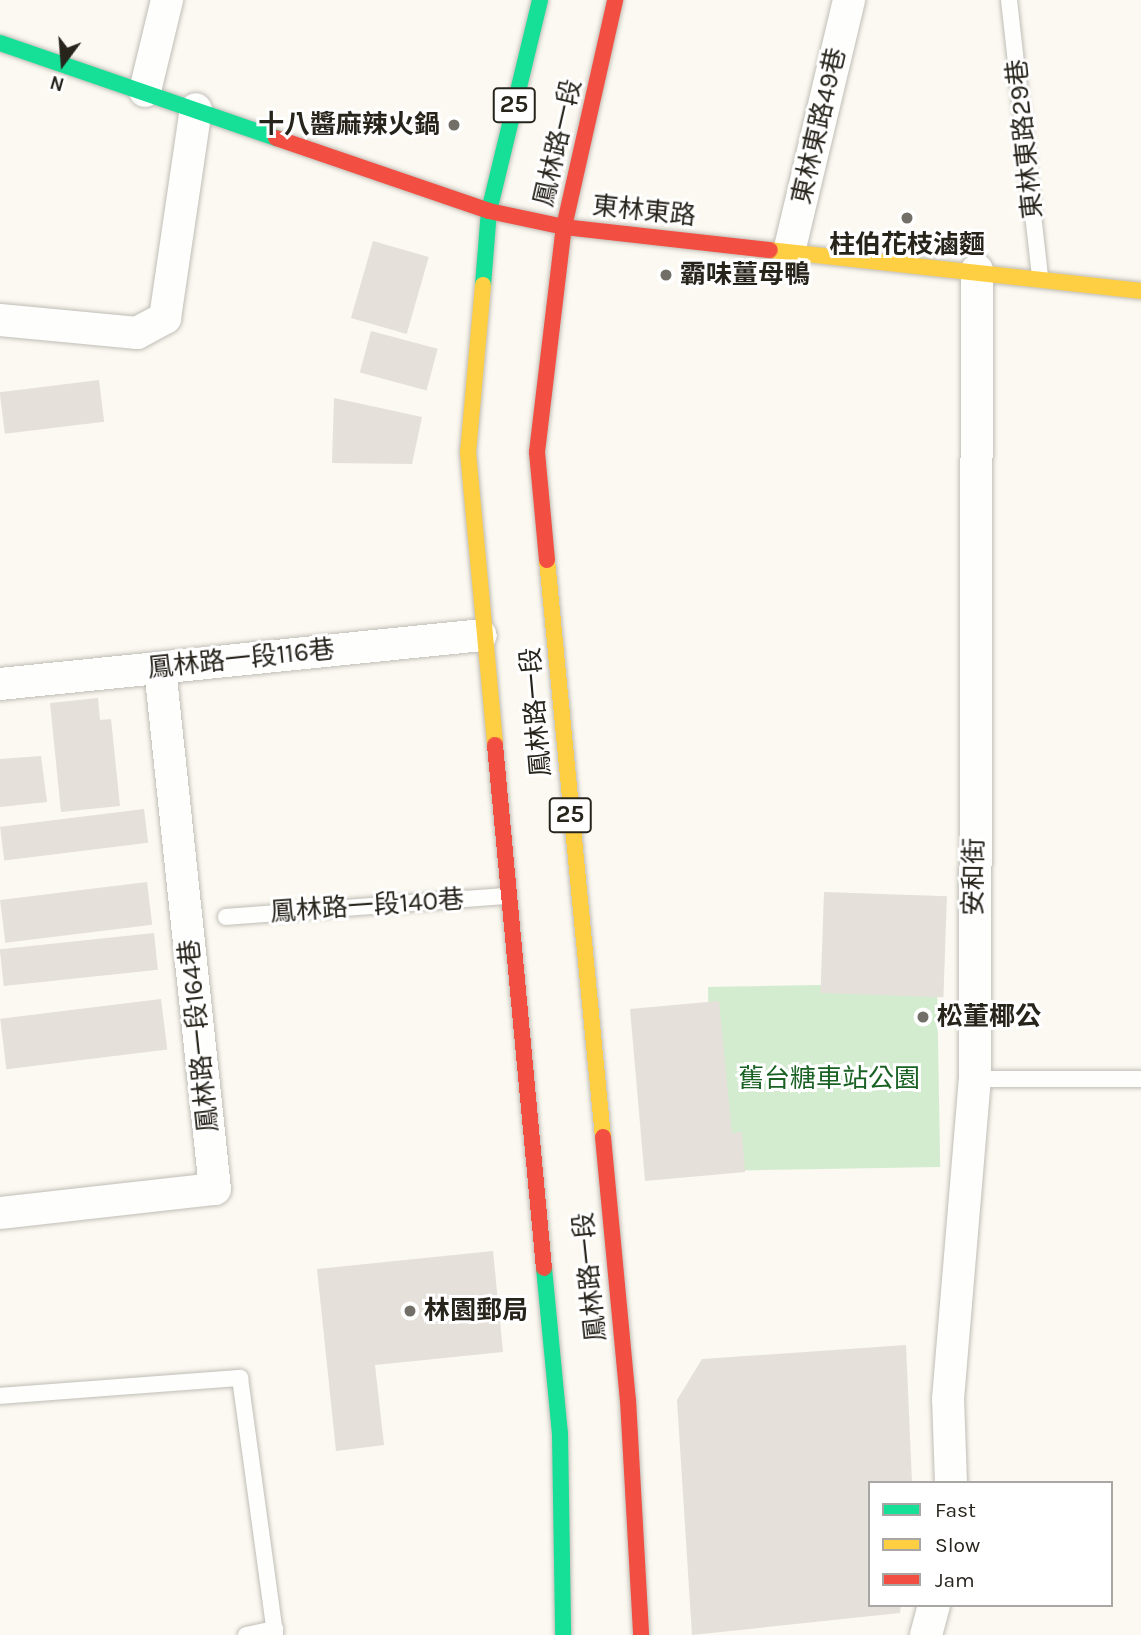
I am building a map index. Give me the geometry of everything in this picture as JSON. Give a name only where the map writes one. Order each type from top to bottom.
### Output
[{"type":"main road","name":"鳳林路一段","points":[[540,0],[489,211],[468,452],[481,635],[560,1434],[563,1635]]},
{"type":"main road","name":"鳳林路一段","points":[[615,0],[564,227],[537,452],[628,1400],[641,1635]]},
{"type":"main road","name":"東林東路","points":[[0,43],[196,108],[489,211],[564,227],[1040,277],[1141,291]]},
{"type":"street","points":[[145,91],[167,0]]},
{"type":"street","name":"東林東路49巷","points":[[789,252],[849,0]]},
{"type":"street","points":[[0,320],[137,333],[165,318],[196,108]]},
{"type":"street","name":"安和街","points":[[951,1481],[948,1399],[975,1079],[977,271]]},
{"type":"street","name":"鳳林路一段116巷","points":[[0,684],[481,635]]},
{"type":"street","name":"鳳林路一段164巷","points":[[0,1213],[215,1189],[160,668]]},
{"type":"street","points":[[926,1635],[933,1607]]},
{"type":"lane","name":"東林東路29巷","points":[[1009,0],[1040,277]]},
{"type":"lane","name":"鳳林路一段140巷","points":[[226,917],[508,895]]},
{"type":"lane","points":[[975,1079],[1141,1079]]},
{"type":"lane","points":[[0,1396],[240,1378],[275,1632],[246,1635]]},
{"type":"green space","name":"舊台糖車站公園","points":[[937,983],[940,1167],[711,1171],[708,987]]},
{"type":"building","points":[[373,241],[429,257],[407,334],[351,318]]},
{"type":"building","points":[[371,331],[438,349],[427,390],[360,373]]},
{"type":"building","points":[[99,380],[104,422],[5,434],[0,392]]},
{"type":"building","points":[[334,398],[422,417],[412,464],[332,463]]},
{"type":"building","points":[[98,698],[100,720],[111,719],[120,806],[61,812],[50,703]]},
{"type":"building","points":[[41,756],[47,802],[0,807],[0,759]]},
{"type":"building","points":[[144,809],[148,843],[4,860],[0,827]]},
{"type":"building","points":[[147,882],[152,925],[5,943],[0,900]]},
{"type":"building","points":[[824,892],[947,896],[943,997],[820,993]]},
{"type":"building","points":[[154,933],[158,970],[4,986],[0,949]]},
{"type":"building","points":[[161,999],[167,1050],[6,1069],[0,1019]]},
{"type":"building","points":[[719,1001],[732,1133],[742,1132],[745,1172],[645,1181],[630,1009]]},
{"type":"building","name":"林園郵局","points":[[493,1251],[503,1352],[375,1365],[384,1445],[336,1451],[317,1269]]},
{"type":"building","points":[[906,1345],[912,1481],[868,1481],[868,1607],[901,1607],[900,1613],[692,1635],[677,1400],[702,1359]]},
{"type":"traffic: fast","points":[[483,285],[489,211],[540,0]]},
{"type":"traffic: fast","points":[[0,43],[276,138]]},
{"type":"traffic: fast","points":[[544,1268],[560,1434],[563,1635]]},
{"type":"traffic: slow","points":[[770,250],[1141,291]]},
{"type":"traffic: slow","points":[[483,285],[468,452],[495,745]]},
{"type":"traffic: slow","points":[[547,560],[603,1137]]},
{"type":"traffic: jam","points":[[547,560],[537,452],[564,227],[615,0]]},
{"type":"traffic: jam","points":[[276,138],[489,211],[564,227],[770,250]]},
{"type":"traffic: jam","points":[[495,745],[544,1268]]},
{"type":"traffic: jam","points":[[603,1137],[628,1400],[641,1635]]},
{"type":"place","name":"十八醬麻辣火鍋","points":[[454,125]]},
{"type":"place","name":"柱伯花枝滷麵","points":[[907,218]]},
{"type":"place","name":"霸味薑母鴨","points":[[666,275]]},
{"type":"place","name":"松董椰公","points":[[923,1017]]},
{"type":"place","name":"林園郵局","points":[[410,1311]]}]
